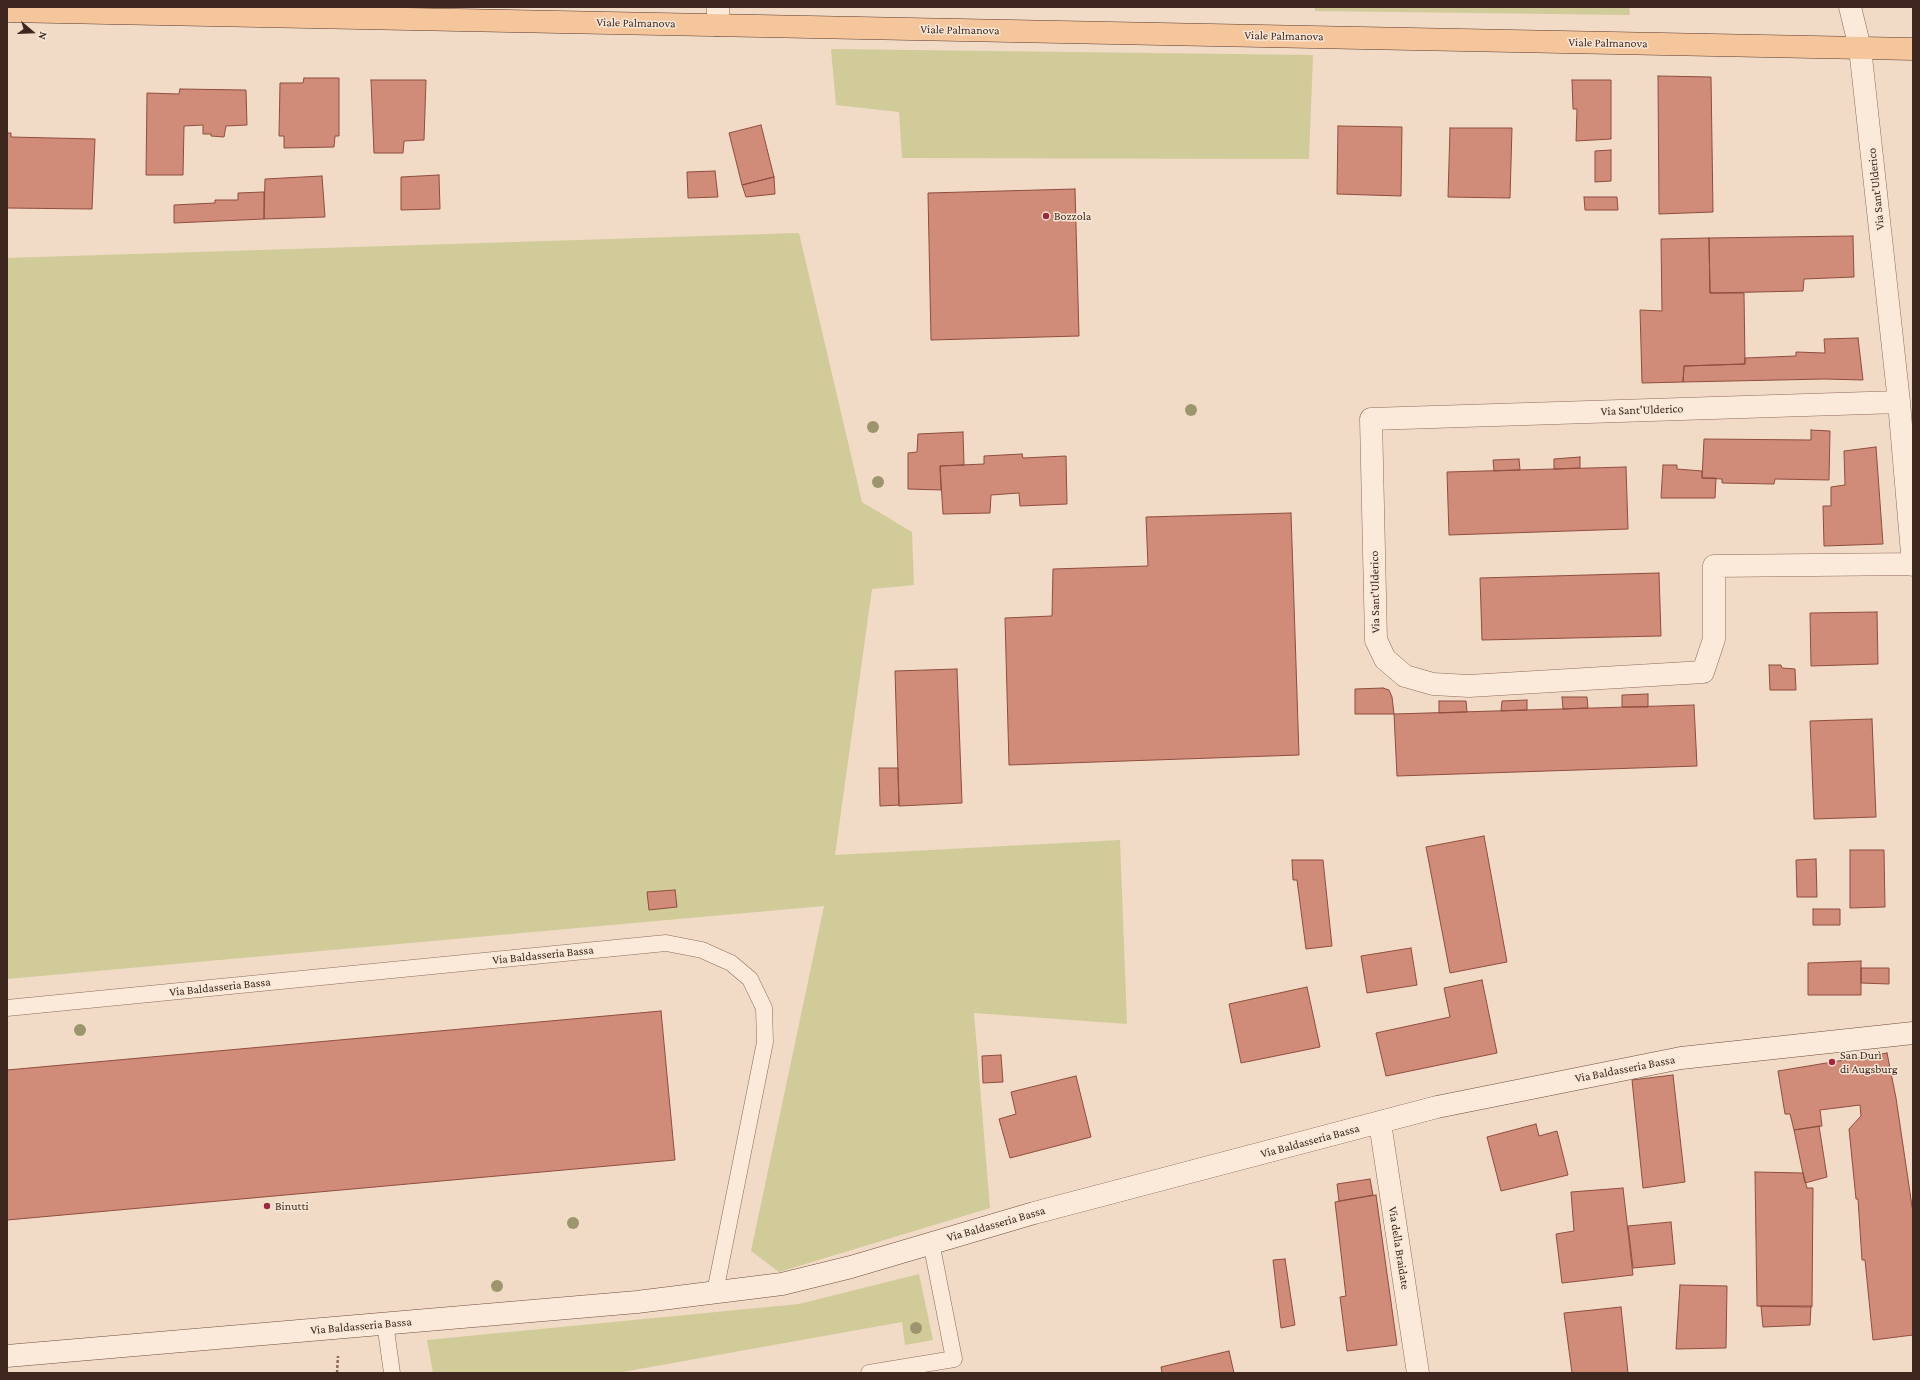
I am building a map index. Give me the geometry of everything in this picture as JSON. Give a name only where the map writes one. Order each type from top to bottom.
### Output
[{"type":"main road","name":"Viale Palmanova","points":[[7,11],[718,16],[1913,49]]},
{"type":"street","name":"Via Sant'Ulderico","points":[[1850,7],[1860,48],[1899,402],[1913,565],[1714,566],[1714,639],[1703,672],[1469,686],[1433,684],[1405,676],[1385,659],[1376,640],[1371,419],[1899,402]]},
{"type":"street","name":"Via Baldasseria Bassa","points":[[7,1356],[637,1302],[782,1284],[851,1267],[931,1242],[1034,1213],[1437,1108],[1681,1058],[1913,1033]]},
{"type":"street","name":"Via della Braidate","points":[[1380,1122],[1418,1373]]},
{"type":"lane","name":"Via Baldasseria Bassa","points":[[7,1008],[666,943],[702,950],[731,963],[750,979],[764,1008],[765,1042],[715,1292]]},
{"type":"lane","points":[[869,1373],[954,1359],[931,1242]]},
{"type":"lane","points":[[385,1323],[392,1373]]},
{"type":"shaded area","points":[[1315,7],[1629,7],[1630,15],[1315,11]]},
{"type":"shaded area","points":[[831,49],[1313,55],[1309,159],[902,158],[899,112],[836,105]]},
{"type":"shaded area","points":[[799,233],[862,502],[912,532],[914,585],[872,589],[835,855],[1120,840],[1127,1024],[974,1013],[990,1208],[779,1272],[751,1251],[824,906],[7,979],[7,258]]},
{"type":"shaded area","points":[[919,1274],[933,1340],[905,1345],[902,1322],[617,1373],[433,1373],[427,1340],[799,1304]]},
{"type":"building","points":[[1658,76],[1711,77],[1713,212],[1659,214]]},
{"type":"building","points":[[304,78],[339,78],[339,136],[335,136],[334,147],[284,148],[284,136],[279,136],[280,83],[303,83]]},
{"type":"building","points":[[371,80],[426,80],[424,140],[404,141],[403,153],[374,153]]},
{"type":"building","points":[[1572,80],[1611,80],[1611,139],[1576,141],[1577,109],[1573,109]]},
{"type":"building","points":[[180,89],[246,90],[247,125],[226,126],[224,137],[203,134],[203,125],[184,126],[183,175],[146,175],[147,93],[179,94]]},
{"type":"building","points":[[761,125],[774,177],[742,185],[729,133]]},
{"type":"building","points":[[1338,126],[1402,127],[1401,196],[1337,194]]},
{"type":"building","points":[[1450,128],[1512,128],[1510,198],[1448,197]]},
{"type":"building","points":[[7,133],[11,133],[11,137],[95,139],[92,209],[7,208]]},
{"type":"building","points":[[1611,150],[1611,181],[1595,182],[1595,151]]},
{"type":"building","points":[[715,171],[718,197],[688,198],[687,172]]},
{"type":"building","points":[[439,175],[440,209],[401,210],[401,177]]},
{"type":"building","points":[[322,176],[325,217],[264,219],[265,179]]},
{"type":"building","points":[[774,177],[775,194],[746,197],[742,185]]},
{"type":"building","points":[[1075,189],[1079,336],[931,340],[928,193]]},
{"type":"building","points":[[264,192],[264,219],[174,223],[174,205],[215,203],[215,200],[238,200],[238,193]]},
{"type":"building","points":[[1584,197],[1617,197],[1618,210],[1585,210]]},
{"type":"building","points":[[1853,236],[1854,277],[1804,279],[1803,291],[1710,293],[1709,238]]},
{"type":"building","points":[[1709,238],[1710,293],[1744,293],[1745,364],[1684,366],[1683,382],[1642,383],[1640,310],[1662,311],[1661,239]]},
{"type":"building","points":[[1858,338],[1863,380],[1825,379],[1683,382],[1684,366],[1745,364],[1745,358],[1796,356],[1796,352],[1825,353],[1824,339]]},
{"type":"building","points":[[1811,430],[1830,431],[1829,480],[1775,479],[1774,484],[1722,483],[1722,479],[1702,478],[1704,439],[1811,440]]},
{"type":"building","points":[[963,432],[964,465],[940,466],[941,490],[908,489],[908,453],[917,452],[918,434]]},
{"type":"building","points":[[1876,447],[1883,544],[1824,546],[1823,506],[1831,506],[1831,487],[1845,485],[1844,451]]},
{"type":"building","points":[[1022,454],[1023,458],[1066,456],[1067,504],[1020,506],[1019,493],[991,495],[990,513],[943,514],[940,466],[984,464],[984,456]]},
{"type":"building","points":[[1580,457],[1580,468],[1554,469],[1554,459]]},
{"type":"building","points":[[1519,459],[1520,470],[1494,471],[1493,460]]},
{"type":"building","points":[[1663,465],[1677,465],[1677,469],[1702,471],[1702,478],[1716,478],[1715,498],[1661,498]]},
{"type":"building","points":[[1626,467],[1628,529],[1449,535],[1447,472]]},
{"type":"building","points":[[1291,513],[1299,755],[1009,765],[1005,618],[1052,616],[1053,569],[1148,566],[1146,517]]},
{"type":"building","points":[[1659,573],[1661,636],[1482,640],[1480,578]]},
{"type":"building","points":[[1877,612],[1878,664],[1811,666],[1810,613]]},
{"type":"building","points":[[1769,665],[1781,665],[1782,668],[1795,669],[1796,690],[1770,690]]},
{"type":"building","points":[[957,669],[962,803],[899,806],[895,671]]},
{"type":"building","points":[[1383,688],[1389,690],[1392,697],[1394,714],[1355,714],[1355,689]]},
{"type":"building","points":[[1648,694],[1648,707],[1622,707],[1622,695]]},
{"type":"building","points":[[1562,697],[1587,697],[1588,708],[1563,709]]},
{"type":"building","points":[[1527,700],[1527,710],[1501,711],[1502,701]]},
{"type":"building","points":[[1439,701],[1466,701],[1467,712],[1439,713]]},
{"type":"building","points":[[1694,705],[1697,766],[1397,776],[1394,714]]},
{"type":"building","points":[[1872,719],[1876,817],[1814,819],[1810,721]]},
{"type":"building","points":[[879,768],[898,768],[899,805],[880,806]]},
{"type":"building","points":[[1484,836],[1507,962],[1450,973],[1426,847]]},
{"type":"building","points":[[1850,850],[1884,850],[1885,907],[1850,908]]},
{"type":"building","points":[[1816,859],[1817,897],[1797,897],[1796,860]]},
{"type":"building","points":[[1292,860],[1323,860],[1332,946],[1306,949],[1297,880],[1293,880]]},
{"type":"building","points":[[675,890],[677,907],[649,910],[647,892]]},
{"type":"building","points":[[1813,909],[1840,909],[1840,925],[1813,925]]},
{"type":"building","points":[[1411,948],[1417,985],[1367,993],[1361,956]]},
{"type":"building","points":[[1861,961],[1861,995],[1808,995],[1808,963]]},
{"type":"building","points":[[1861,968],[1889,968],[1889,984],[1861,983]]},
{"type":"building","points":[[1482,980],[1497,1053],[1386,1076],[1376,1033],[1450,1017],[1444,988]]},
{"type":"building","points":[[1307,987],[1320,1047],[1241,1063],[1229,1004]]},
{"type":"building","points":[[661,1011],[675,1160],[7,1220],[7,1070]]},
{"type":"building","points":[[1887,1053],[1896,1098],[1913,1213],[1913,1335],[1873,1340],[1865,1260],[1862,1260],[1858,1199],[1856,1199],[1849,1129],[1861,1116],[1860,1105],[1820,1110],[1822,1126],[1794,1130],[1790,1114],[1785,1114],[1778,1071]]},
{"type":"building","points":[[1001,1055],[1003,1082],[983,1083],[982,1056]]},
{"type":"building","points":[[1673,1075],[1685,1182],[1643,1188],[1632,1080]]},
{"type":"building","points":[[1076,1076],[1091,1137],[1010,1158],[999,1119],[1016,1114],[1011,1092]]},
{"type":"building","points":[[1536,1124],[1539,1136],[1557,1131],[1568,1175],[1501,1191],[1487,1137]]},
{"type":"building","points":[[1819,1126],[1827,1177],[1805,1183],[1794,1130]]},
{"type":"building","points":[[1755,1172],[1803,1173],[1807,1188],[1813,1188],[1812,1307],[1757,1306]]},
{"type":"building","points":[[1370,1179],[1373,1195],[1339,1201],[1337,1184]]},
{"type":"building","points":[[1623,1188],[1633,1275],[1562,1283],[1556,1234],[1574,1231],[1571,1192]]},
{"type":"building","points":[[1376,1195],[1397,1345],[1347,1351],[1340,1297],[1346,1296],[1335,1202]]},
{"type":"building","points":[[1671,1222],[1675,1264],[1633,1268],[1628,1226]]},
{"type":"building","points":[[1285,1259],[1295,1325],[1281,1328],[1273,1260]]},
{"type":"building","points":[[1680,1285],[1727,1286],[1726,1348],[1676,1349]]},
{"type":"building","points":[[1761,1306],[1811,1306],[1810,1325],[1763,1327]]},
{"type":"building","points":[[1621,1307],[1628,1373],[1572,1373],[1564,1313]]},
{"type":"building","points":[[1229,1351],[1234,1373],[1162,1373],[1161,1367]]},
{"type":"place","name":"Bozzola","points":[[1046,216]]},
{"type":"place","name":"San Durì di Augsburg","points":[[1832,1062]]},
{"type":"place","name":"Binutti","points":[[267,1206]]}]
